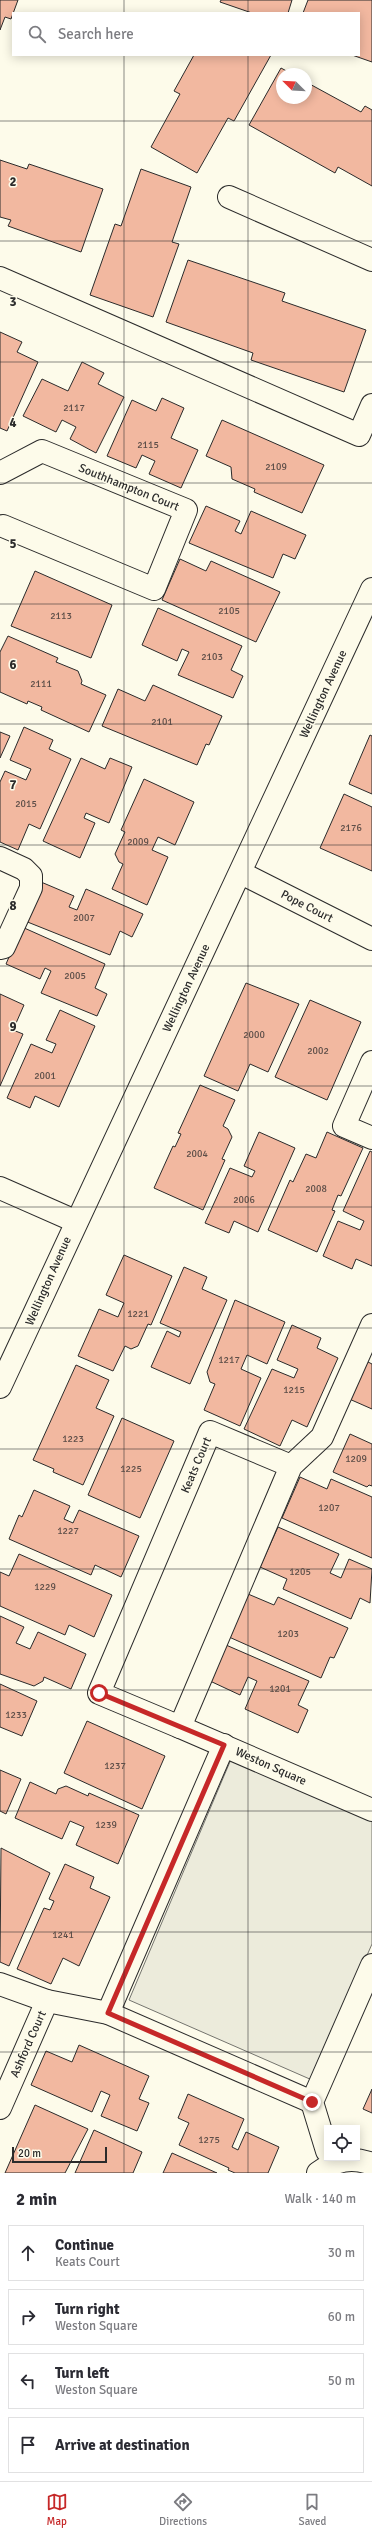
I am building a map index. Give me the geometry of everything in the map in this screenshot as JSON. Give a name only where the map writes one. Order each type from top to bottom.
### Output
[{"type":"street","points":[[229,197],[372,260]]},
{"type":"street","points":[[0,278],[359,435],[372,405]]},
{"type":"street","name":"Southhampton Court","points":[[0,473],[42,451],[186,510],[154,589],[1,525]]},
{"type":"street","name":"Wellington Avenue","points":[[0,1387],[76,1221],[241,873],[372,589]]},
{"type":"street","points":[[0,858],[24,869],[31,876],[31,888],[4,946],[0,948]]},
{"type":"street","name":"Pope Court","points":[[241,873],[372,939]]},
{"type":"street","points":[[372,1062],[344,1126],[372,1138]]},
{"type":"street","points":[[0,1188],[76,1221]]},
{"type":"street","points":[[180,1727],[291,1466],[322,1437],[372,1325]]},
{"type":"street","name":"Keats Court","points":[[224,1745],[99,1693],[210,1432],[291,1466]]},
{"type":"street","name":"Weston Square","points":[[108,2013],[224,1745],[372,1810]]},
{"type":"street","points":[[372,1965],[312,2102],[326,2162],[346,2159],[360,2160],[372,2164]]},
{"type":"street","name":"Ashford Court","points":[[0,1984],[47,2001],[108,2013]]},
{"type":"street","name":"Ashford Court","points":[[0,2108],[47,2001]]},
{"type":"street","points":[[108,2013],[312,2102]]},
{"type":"shaded area","points":[[232,1757],[372,1819],[372,1944],[312,2080],[129,2000]]},
{"type":"building","points":[[0,0],[18,0],[14,12],[12,12],[11,19],[5,17],[0,30]]},
{"type":"building","points":[[221,0],[292,0],[288,12],[249,12],[220,2]]},
{"type":"building","points":[[308,0],[372,0],[372,62],[355,56],[360,56],[360,12],[303,12]]},
{"type":"building","points":[[193,56],[270,56],[234,121],[228,118],[197,173],[151,147],[180,94],[174,91]]},
{"type":"building","points":[[276,77],[276,104],[312,104],[312,85],[361,112],[365,106],[372,110],[372,186],[338,167],[335,173],[249,125]]},
{"type":"building","points":[[0,160],[27,169],[29,164],[103,189],[81,252],[8,226],[11,220],[0,217]]},
{"type":"building","points":[[141,169],[191,187],[172,242],[179,244],[153,317],[90,295],[115,224],[121,226]]},
{"type":"building","points":[[188,260],[285,293],[282,301],[366,330],[344,392],[251,360],[253,353],[166,322]]},
{"type":"building","points":[[0,332],[22,342],[17,352],[38,362],[7,431],[0,428]]},
{"type":"building","points":[[82,362],[104,373],[98,384],[124,397],[96,453],[70,439],[76,427],[62,420],[56,432],[23,416],[42,379],[68,391]]},
{"type":"building","points":[[162,398],[184,408],[171,438],[198,450],[181,488],[149,474],[155,461],[142,455],[136,468],[107,456],[132,400],[156,411]]},
{"type":"building","points":[[222,420],[324,465],[302,513],[254,492],[255,489],[232,479],[231,467],[206,456]]},
{"type":"building","points":[[206,506],[240,521],[235,531],[241,534],[251,511],[306,535],[295,559],[283,554],[273,578],[189,543]]},
{"type":"building","points":[[180,559],[206,571],[211,561],[280,592],[256,642],[162,600]]},
{"type":"building","points":[[35,571],[112,605],[91,658],[11,626]]},
{"type":"building","points":[[158,608],[242,646],[231,670],[243,676],[233,698],[178,675],[189,652],[182,649],[177,661],[142,645]]},
{"type":"building","points":[[8,636],[58,658],[56,662],[78,671],[82,681],[81,684],[106,695],[89,732],[41,710],[42,707],[28,701],[27,704],[0,692],[0,652]]},
{"type":"building","points":[[153,685],[222,716],[209,745],[206,744],[197,765],[102,726],[118,689],[145,701]]},
{"type":"building","points":[[24,727],[53,740],[49,749],[71,759],[40,829],[29,824],[18,850],[0,842],[0,782],[5,771],[26,780],[31,769],[10,760]]},
{"type":"building","points":[[0,732],[10,736],[0,758]]},
{"type":"building","points":[[370,735],[372,736],[372,794],[349,784]]},
{"type":"building","points":[[81,758],[105,769],[110,758],[132,767],[109,823],[86,813],[84,818],[95,823],[80,858],[43,841]]},
{"type":"building","points":[[144,779],[194,802],[175,845],[158,837],[152,850],[168,857],[147,905],[112,889],[123,864],[119,862],[115,854],[125,832],[121,830]]},
{"type":"building","points":[[344,794],[372,807],[372,871],[320,848]]},
{"type":"building","points":[[41,882],[74,896],[69,907],[77,910],[86,889],[143,914],[132,937],[120,931],[110,955],[25,921]]},
{"type":"building","points":[[22,927],[105,964],[95,988],[107,994],[97,1016],[41,993],[51,971],[45,968],[40,979],[6,964]]},
{"type":"building","points":[[246,983],[299,1004],[268,1072],[250,1064],[238,1091],[204,1076]]},
{"type":"building","points":[[0,994],[24,1005],[13,1030],[23,1034],[0,1086]]},
{"type":"building","points":[[310,1000],[361,1022],[327,1100],[275,1077]]},
{"type":"building","points":[[60,1010],[95,1026],[59,1107],[35,1096],[30,1108],[7,1098],[31,1044],[52,1053],[56,1044],[46,1040]]},
{"type":"building","points":[[200,1085],[235,1100],[223,1126],[228,1129],[232,1137],[222,1159],[225,1160],[203,1210],[154,1188],[173,1146],[175,1147],[181,1134],[178,1133]]},
{"type":"building","points":[[259,1132],[295,1148],[258,1232],[234,1221],[229,1233],[205,1223],[230,1168],[252,1177],[255,1171],[244,1166]]},
{"type":"building","points":[[327,1132],[363,1148],[341,1196],[338,1195],[332,1210],[335,1211],[317,1252],[268,1230],[290,1180],[293,1182],[306,1154],[316,1158]]},
{"type":"building","points":[[370,1151],[372,1152],[372,1266],[356,1259],[352,1269],[323,1256],[338,1221],[360,1230],[364,1221],[343,1211]]},
{"type":"building","points":[[124,1255],[172,1276],[151,1325],[148,1324],[138,1346],[131,1349],[125,1346],[113,1371],[78,1356],[99,1309],[118,1317],[124,1303],[106,1295]]},
{"type":"building","points":[[184,1267],[207,1277],[202,1289],[227,1300],[190,1384],[151,1367],[167,1331],[179,1337],[181,1332],[160,1323]]},
{"type":"building","points":[[235,1300],[285,1322],[267,1364],[247,1355],[241,1369],[261,1378],[240,1426],[204,1410],[215,1384],[210,1382],[207,1372]]},
{"type":"building","points":[[292,1325],[321,1338],[317,1348],[338,1358],[307,1427],[292,1420],[280,1446],[244,1429],[272,1369],[294,1378],[298,1369],[277,1360]]},
{"type":"building","points":[[364,1360],[372,1364],[372,1409],[347,1398]]},
{"type":"building","points":[[76,1365],[109,1380],[96,1408],[114,1416],[83,1485],[53,1472],[54,1469],[33,1460]]},
{"type":"building","points":[[122,1418],[174,1441],[140,1518],[88,1495]]},
{"type":"building","points":[[350,1434],[372,1444],[372,1486],[369,1485],[367,1487],[333,1472]]},
{"type":"building","points":[[300,1477],[327,1489],[331,1479],[372,1497],[372,1558],[282,1518]]},
{"type":"building","points":[[34,1490],[70,1506],[64,1519],[73,1523],[79,1510],[139,1536],[121,1577],[95,1565],[91,1575],[9,1539],[19,1515],[22,1517]]},
{"type":"building","points":[[278,1527],[339,1554],[330,1573],[341,1578],[349,1559],[372,1569],[370,1603],[360,1598],[351,1619],[283,1589],[287,1579],[260,1567]]},
{"type":"building","points":[[19,1554],[112,1595],[94,1637],[69,1625],[65,1635],[0,1606],[0,1572],[9,1576]]},
{"type":"building","points":[[248,1594],[274,1605],[278,1597],[348,1628],[334,1658],[330,1657],[321,1678],[229,1637]]},
{"type":"building","points":[[0,1616],[24,1627],[16,1643],[30,1649],[38,1632],[86,1654],[71,1689],[44,1677],[43,1681],[34,1686],[0,1674]]},
{"type":"building","points":[[226,1645],[309,1681],[298,1705],[308,1710],[298,1733],[245,1709],[257,1681],[248,1677],[240,1695],[210,1681]]},
{"type":"building","points":[[0,1684],[37,1701],[22,1736],[0,1727]]},
{"type":"building","points":[[87,1721],[165,1756],[142,1809],[64,1773]]},
{"type":"building","points":[[0,1770],[21,1779],[6,1814],[0,1811]]},
{"type":"building","points":[[30,1782],[56,1794],[58,1789],[66,1786],[88,1796],[89,1793],[139,1815],[118,1864],[76,1845],[84,1827],[70,1821],[62,1839],[15,1818]]},
{"type":"building","points":[[1,1848],[50,1873],[9,1966],[0,1962]]},
{"type":"building","points":[[65,1864],[94,1877],[90,1888],[110,1897],[79,1966],[63,1958],[51,1984],[17,1969],[44,1908],[50,1910],[54,1901],[49,1899]]},
{"type":"building","points":[[79,2045],[149,2076],[139,2099],[149,2103],[137,2131],[101,2116],[110,2095],[101,2091],[92,2112],[31,2085],[46,2051],[72,2062]]},
{"type":"building","points":[[372,2089],[372,2113],[363,2109]]},
{"type":"building","points":[[188,2094],[244,2119],[232,2147],[238,2150],[246,2132],[279,2147],[268,2173],[235,2173],[228,2170],[229,2168],[179,2145],[189,2123],[178,2118]]},
{"type":"building","points":[[35,2105],[88,2129],[65,2173],[5,2173]]},
{"type":"building","points":[[94,2130],[142,2152],[133,2173],[75,2173]]},
{"type":"building","points":[[172,2153],[217,2173],[163,2173]]},
{"type":"route","points":[[99,1693],[224,1745],[108,2013],[312,2102]]}]
